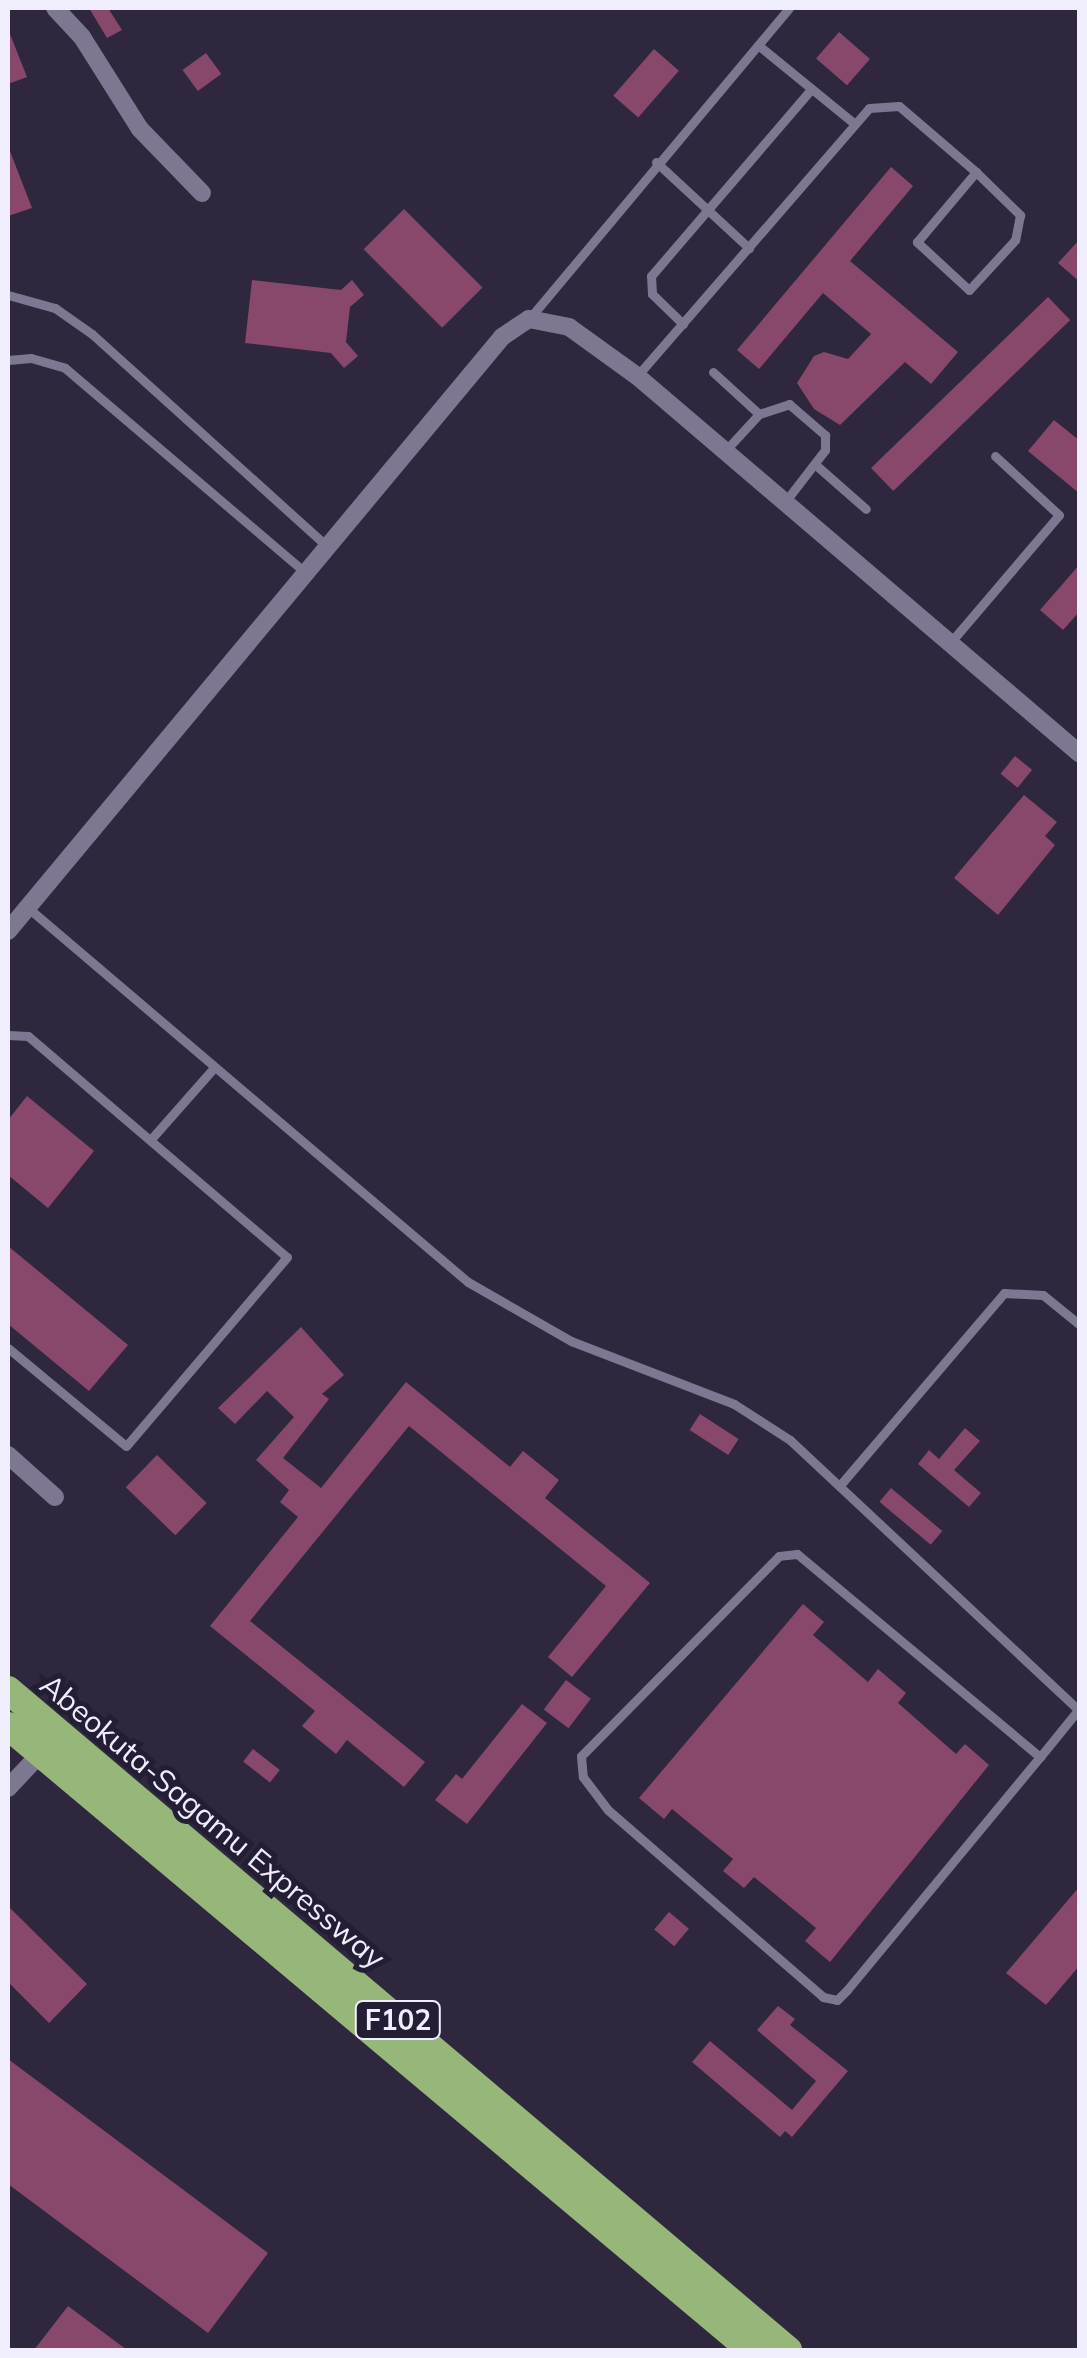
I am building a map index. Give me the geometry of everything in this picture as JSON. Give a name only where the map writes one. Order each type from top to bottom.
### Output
[{"type":"highway","name":"Abeokuta-Sagamu Expressway","points":[[8,1690],[788,2350]]},
{"type":"highway","name":"Abeokuta-Sagamu Expressway","points":[[8,1726],[751,2350]]},
{"type":"street","points":[[55,8],[82,37],[140,128],[202,192]]},
{"type":"street","points":[[8,931],[330,549],[502,336],[529,319],[569,327],[637,376],[1080,754]]},
{"type":"street","points":[[8,1455],[55,1497]]},
{"type":"street","points":[[8,1788],[41,1754]]},
{"type":"lane","points":[[529,319],[656,162],[789,8]]},
{"type":"lane","points":[[758,45],[855,124]]},
{"type":"lane","points":[[683,324],[652,294],[651,276],[810,88]]},
{"type":"lane","points":[[637,376],[869,108],[900,106],[976,172],[1020,215],[1020,229],[969,290],[917,242],[976,172]]},
{"type":"lane","points":[[656,162],[749,248]]},
{"type":"lane","points":[[8,295],[55,308],[92,334],[330,549]]},
{"type":"lane","points":[[8,360],[64,368],[308,575]]},
{"type":"lane","points":[[713,372],[759,414]]},
{"type":"lane","points":[[725,450],[759,414],[789,404],[825,435],[817,466],[786,502]]},
{"type":"lane","points":[[950,643],[1059,515],[995,456]]},
{"type":"lane","points":[[817,466],[866,509]]},
{"type":"lane","points":[[27,907],[212,1070],[468,1282],[571,1341],[734,1404],[841,1484],[1079,1710],[1040,1757],[838,2000],[823,1997],[608,1810],[582,1777],[581,1756],[779,1556],[798,1554],[1040,1757]]},
{"type":"lane","points":[[8,1035],[28,1036],[152,1138],[281,1246],[284,1266],[126,1446],[8,1348]]},
{"type":"lane","points":[[152,1138],[212,1070]]},
{"type":"lane","points":[[841,1484],[1004,1292],[1042,1295],[1080,1325]]},
{"type":"building","points":[[89,8],[108,8],[122,30],[107,38]]},
{"type":"building","points":[[8,29],[27,77],[8,84]]},
{"type":"building","points":[[839,32],[870,59],[847,85],[816,58]]},
{"type":"building","points":[[654,49],[679,71],[638,117],[613,96]]},
{"type":"building","points":[[206,53],[221,74],[198,91],[183,70]]},
{"type":"building","points":[[8,146],[32,208],[8,216]]},
{"type":"building","points":[[891,167],[913,186],[850,261],[958,352],[931,384],[905,362],[840,425],[814,409],[797,383],[814,356],[824,352],[848,359],[871,334],[823,293],[759,369],[737,350]]},
{"type":"building","points":[[404,209],[482,287],[442,328],[364,249]]},
{"type":"building","points":[[1080,239],[1080,282],[1058,263]]},
{"type":"building","points":[[252,280],[341,290],[352,280],[364,295],[350,307],[346,342],[358,356],[344,368],[331,353],[245,343]]},
{"type":"building","points":[[1048,297],[1070,320],[893,491],[871,468]]},
{"type":"building","points":[[1054,420],[1080,441],[1080,494],[1028,451]]},
{"type":"building","points":[[1080,564],[1080,611],[1063,630],[1040,610]]},
{"type":"building","points":[[1015,756],[1032,770],[1018,788],[1001,774]]},
{"type":"building","points":[[1024,795],[1057,822],[1045,836],[1055,845],[998,915],[954,878]]},
{"type":"building","points":[[27,1096],[94,1151],[48,1208],[8,1175],[8,1120]]},
{"type":"building","points":[[8,1246],[128,1345],[89,1391],[8,1324]]},
{"type":"building","points":[[301,1327],[344,1375],[322,1394],[329,1399],[283,1458],[321,1488],[406,1382],[510,1467],[523,1451],[559,1480],[545,1498],[650,1583],[572,1677],[548,1657],[606,1586],[409,1426],[250,1621],[425,1762],[404,1787],[347,1740],[336,1754],[302,1726],[315,1711],[210,1626],[298,1517],[280,1502],[289,1490],[256,1460],[294,1417],[267,1391],[235,1424],[218,1408]]},
{"type":"building","points":[[700,1414],[739,1439],[728,1455],[690,1430]]},
{"type":"building","points":[[965,1428],[980,1441],[954,1470],[981,1493],[969,1507],[918,1464],[929,1450],[939,1459]]},
{"type":"building","points":[[157,1455],[207,1503],[175,1535],[126,1487]]},
{"type":"building","points":[[891,1488],[942,1531],[931,1545],[879,1502]]},
{"type":"building","points":[[803,1604],[824,1622],[813,1635],[868,1682],[878,1669],[906,1693],[898,1703],[956,1754],[965,1744],[989,1765],[830,1962],[805,1941],[816,1928],[754,1877],[744,1888],[723,1871],[733,1859],[672,1809],[664,1819],[639,1798]]},
{"type":"building","points":[[566,1680],[591,1699],[568,1728],[544,1710]]},
{"type":"building","points":[[522,1704],[547,1723],[467,1824],[435,1800],[456,1774],[462,1779]]},
{"type":"building","points":[[253,1749],[280,1770],[270,1783],[243,1762]]},
{"type":"building","points":[[1080,1886],[1080,1965],[1046,2005],[1006,1973]]},
{"type":"building","points":[[8,1906],[87,1984],[49,2023],[8,1982]]},
{"type":"building","points":[[669,1912],[689,1929],[674,1946],[654,1930]]},
{"type":"building","points":[[778,2006],[795,2019],[790,2025],[848,2071],[792,2137],[785,2131],[780,2137],[692,2062],[710,2041],[792,2110],[816,2081],[757,2030]]},
{"type":"building","points":[[8,2059],[268,2253],[208,2333],[8,2184]]},
{"type":"building","points":[[68,2306],[127,2350],[34,2350]]}]
